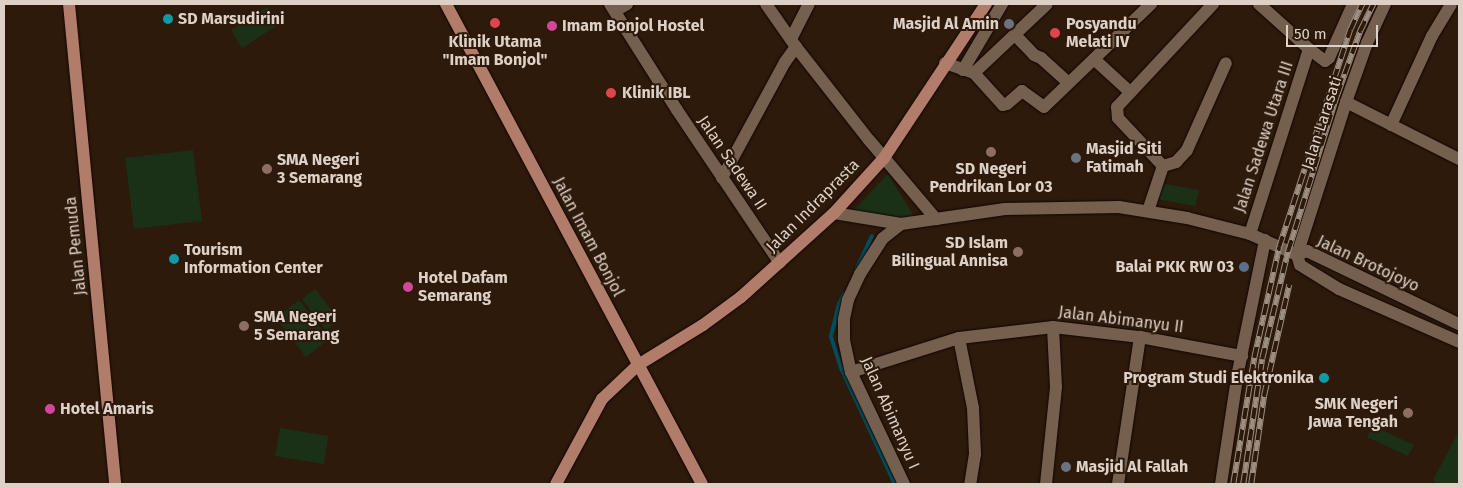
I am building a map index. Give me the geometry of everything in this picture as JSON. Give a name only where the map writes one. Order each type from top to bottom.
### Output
[{"type":"main road","name":"Jalan Pemuda","points":[[69,4],[115,484]]},
{"type":"main road","name":"Jalan Imam Bonjol","points":[[446,4],[702,484]]},
{"type":"main road","name":"Jalan Indraprasta","points":[[556,484],[602,400],[638,365],[725,310],[780,263],[834,213],[884,158],[945,63],[986,4]]},
{"type":"street","points":[[613,7],[627,4]]},
{"type":"street","points":[[766,4],[793,43],[884,158],[936,219]]},
{"type":"street","points":[[722,178],[785,62],[809,4]]},
{"type":"street","points":[[968,71],[1002,4]]},
{"type":"street","points":[[968,71],[1014,35],[1047,4]]},
{"type":"street","points":[[945,63],[968,71],[1003,105],[1007,104],[1022,91],[1044,107],[1151,4]]},
{"type":"street","points":[[1163,166],[1118,118],[1117,107],[1213,4]]},
{"type":"street","name":"Jalan Sadewa Utara III","points":[[1259,4],[1309,49],[1326,61],[1353,4]]},
{"type":"street","name":"Jalan Larasati","points":[[1297,255],[1367,42],[1385,4]]},
{"type":"street","points":[[1391,125],[1432,36],[1450,4]]},
{"type":"street","name":"Jalan Sadewa II","points":[[613,7],[634,46],[780,263]]},
{"type":"street","points":[[1014,35],[1034,55],[1041,58],[1068,82]]},
{"type":"street","name":"Jalan Sadewa Utara III","points":[[1250,234],[1309,49]]},
{"type":"street","points":[[1094,59],[1130,92]]},
{"type":"street","points":[[1163,166],[1176,162],[1187,150],[1226,63]]},
{"type":"street","points":[[1346,102],[1459,159]]},
{"type":"street","points":[[1148,210],[1163,166]]},
{"type":"street","points":[[834,213],[901,224],[1005,209],[1120,207],[1148,210],[1250,234],[1297,255]]},
{"type":"street","name":"Jalan Abimanyu I","points":[[901,224],[883,238],[875,248],[848,300],[844,319],[844,340],[851,372],[904,484]]},
{"type":"street","points":[[1221,484],[1242,356],[1265,240]]},
{"type":"street","name":"Jalan Brotojoyo","points":[[1459,324],[1308,251],[1297,255],[1300,265],[1340,289],[1459,342]]},
{"type":"street","points":[[1340,289],[1348,271]]},
{"type":"street","points":[[1046,484],[1056,387],[1053,327]]},
{"type":"street","name":"Jalan Abimanyu II","points":[[851,372],[958,338],[1053,327],[1140,337],[1242,356]]},
{"type":"street","points":[[1118,484],[1140,337]]},
{"type":"street","points":[[958,338],[973,408],[975,454],[970,484]]},
{"type":"green space","points":[[267,7],[278,25],[242,48],[231,30]]},
{"type":"green space","points":[[193,150],[202,221],[134,229],[125,158]]},
{"type":"green space","points":[[888,174],[916,220],[852,212]]},
{"type":"green space","points":[[1160,183],[1199,190],[1195,206],[1157,199]]},
{"type":"green space","points":[[315,289],[339,320],[326,330],[302,299]]},
{"type":"green space","points":[[299,300],[329,339],[306,357],[276,318]]},
{"type":"green space","points":[[1373,426],[1414,445],[1408,456],[1367,437]]},
{"type":"green space","points":[[280,428],[328,436],[324,464],[275,456]]},
{"type":"green space","points":[[1459,431],[1459,484],[1438,484],[1433,480]]},
{"type":"waterway","points":[[857,268],[872,236]]},
{"type":"waterway","points":[[844,294],[839,304],[831,337],[842,370],[895,484]]},
{"type":"railway","points":[[1233,484],[1254,358],[1279,247],[1350,30],[1362,4]]},
{"type":"railway","points":[[1243,484],[1262,359],[1288,251],[1337,95],[1360,31],[1373,4]]},
{"type":"railway","points":[[1251,484],[1264,395],[1289,285]]},
{"type":"place","name":"SD Marsudirini","points":[[168,19]]},
{"type":"place","name":"Klinik Utama \"Imam Bonjol\"","points":[[495,23]]},
{"type":"place","name":"Masjid Al Amin","points":[[1009,24]]},
{"type":"place","name":"Imam Bonjol Hostel","points":[[552,26]]},
{"type":"place","name":"Posyandu Melati IV","points":[[1055,33]]},
{"type":"place","name":"Klinik IBL","points":[[611,93]]},
{"type":"place","name":"SD Negeri Pendrikan Lor 03","points":[[991,152]]},
{"type":"place","name":"Masjid Siti Fatimah","points":[[1076,158]]},
{"type":"place","name":"SMA Negeri 3 Semarang","points":[[267,169]]},
{"type":"place","name":"SD Islam Bilingual Annisa","points":[[1018,252]]},
{"type":"place","name":"Tourism Information Center","points":[[174,259]]},
{"type":"place","name":"Balai PKK RW 03","points":[[1244,267]]},
{"type":"place","name":"Hotel Dafam Semarang","points":[[408,287]]},
{"type":"place","name":"SMA Negeri 5 Semarang","points":[[244,326]]},
{"type":"place","name":"Program Studi Elektronika","points":[[1324,378]]},
{"type":"place","name":"Hotel Amaris","points":[[50,409]]},
{"type":"place","name":"SMK Negeri Jawa Tengah","points":[[1408,413]]},
{"type":"place","name":"Masjid Al Fallah","points":[[1066,467]]}]
